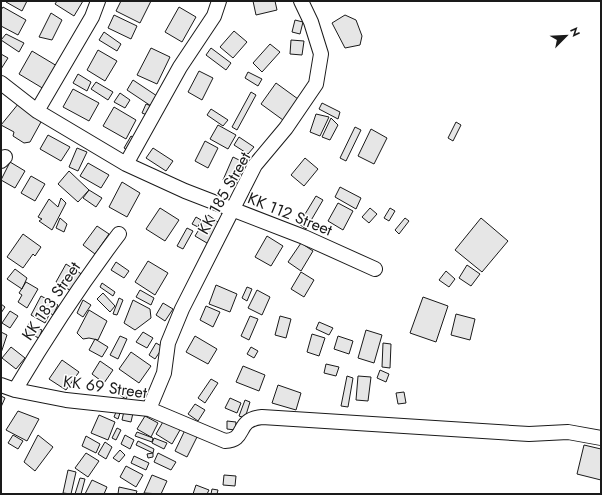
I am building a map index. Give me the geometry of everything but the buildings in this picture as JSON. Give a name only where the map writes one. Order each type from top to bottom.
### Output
[{"type":"street","points":[[37,111],[92,17],[98,1]]},
{"type":"street","points":[[126,164],[180,67],[214,16],[219,1]]},
{"type":"street","name":"KK 185 Street","points":[[149,409],[164,373],[168,343],[182,308],[255,165],[286,128],[316,84],[321,54],[311,22],[301,1]]},
{"type":"street","name":"KK 112 Street","points":[[1,83],[37,111],[126,164],[185,191],[304,237],[376,269]]},
{"type":"street","name":"KK 183 Street","points":[[15,390],[52,328],[119,234]]},
{"type":"street","name":"KK 69 Street","points":[[1,385],[15,390],[66,400],[149,409],[225,441],[233,441],[238,436],[244,424],[252,418],[262,417],[529,434],[568,432],[601,438]]}]
